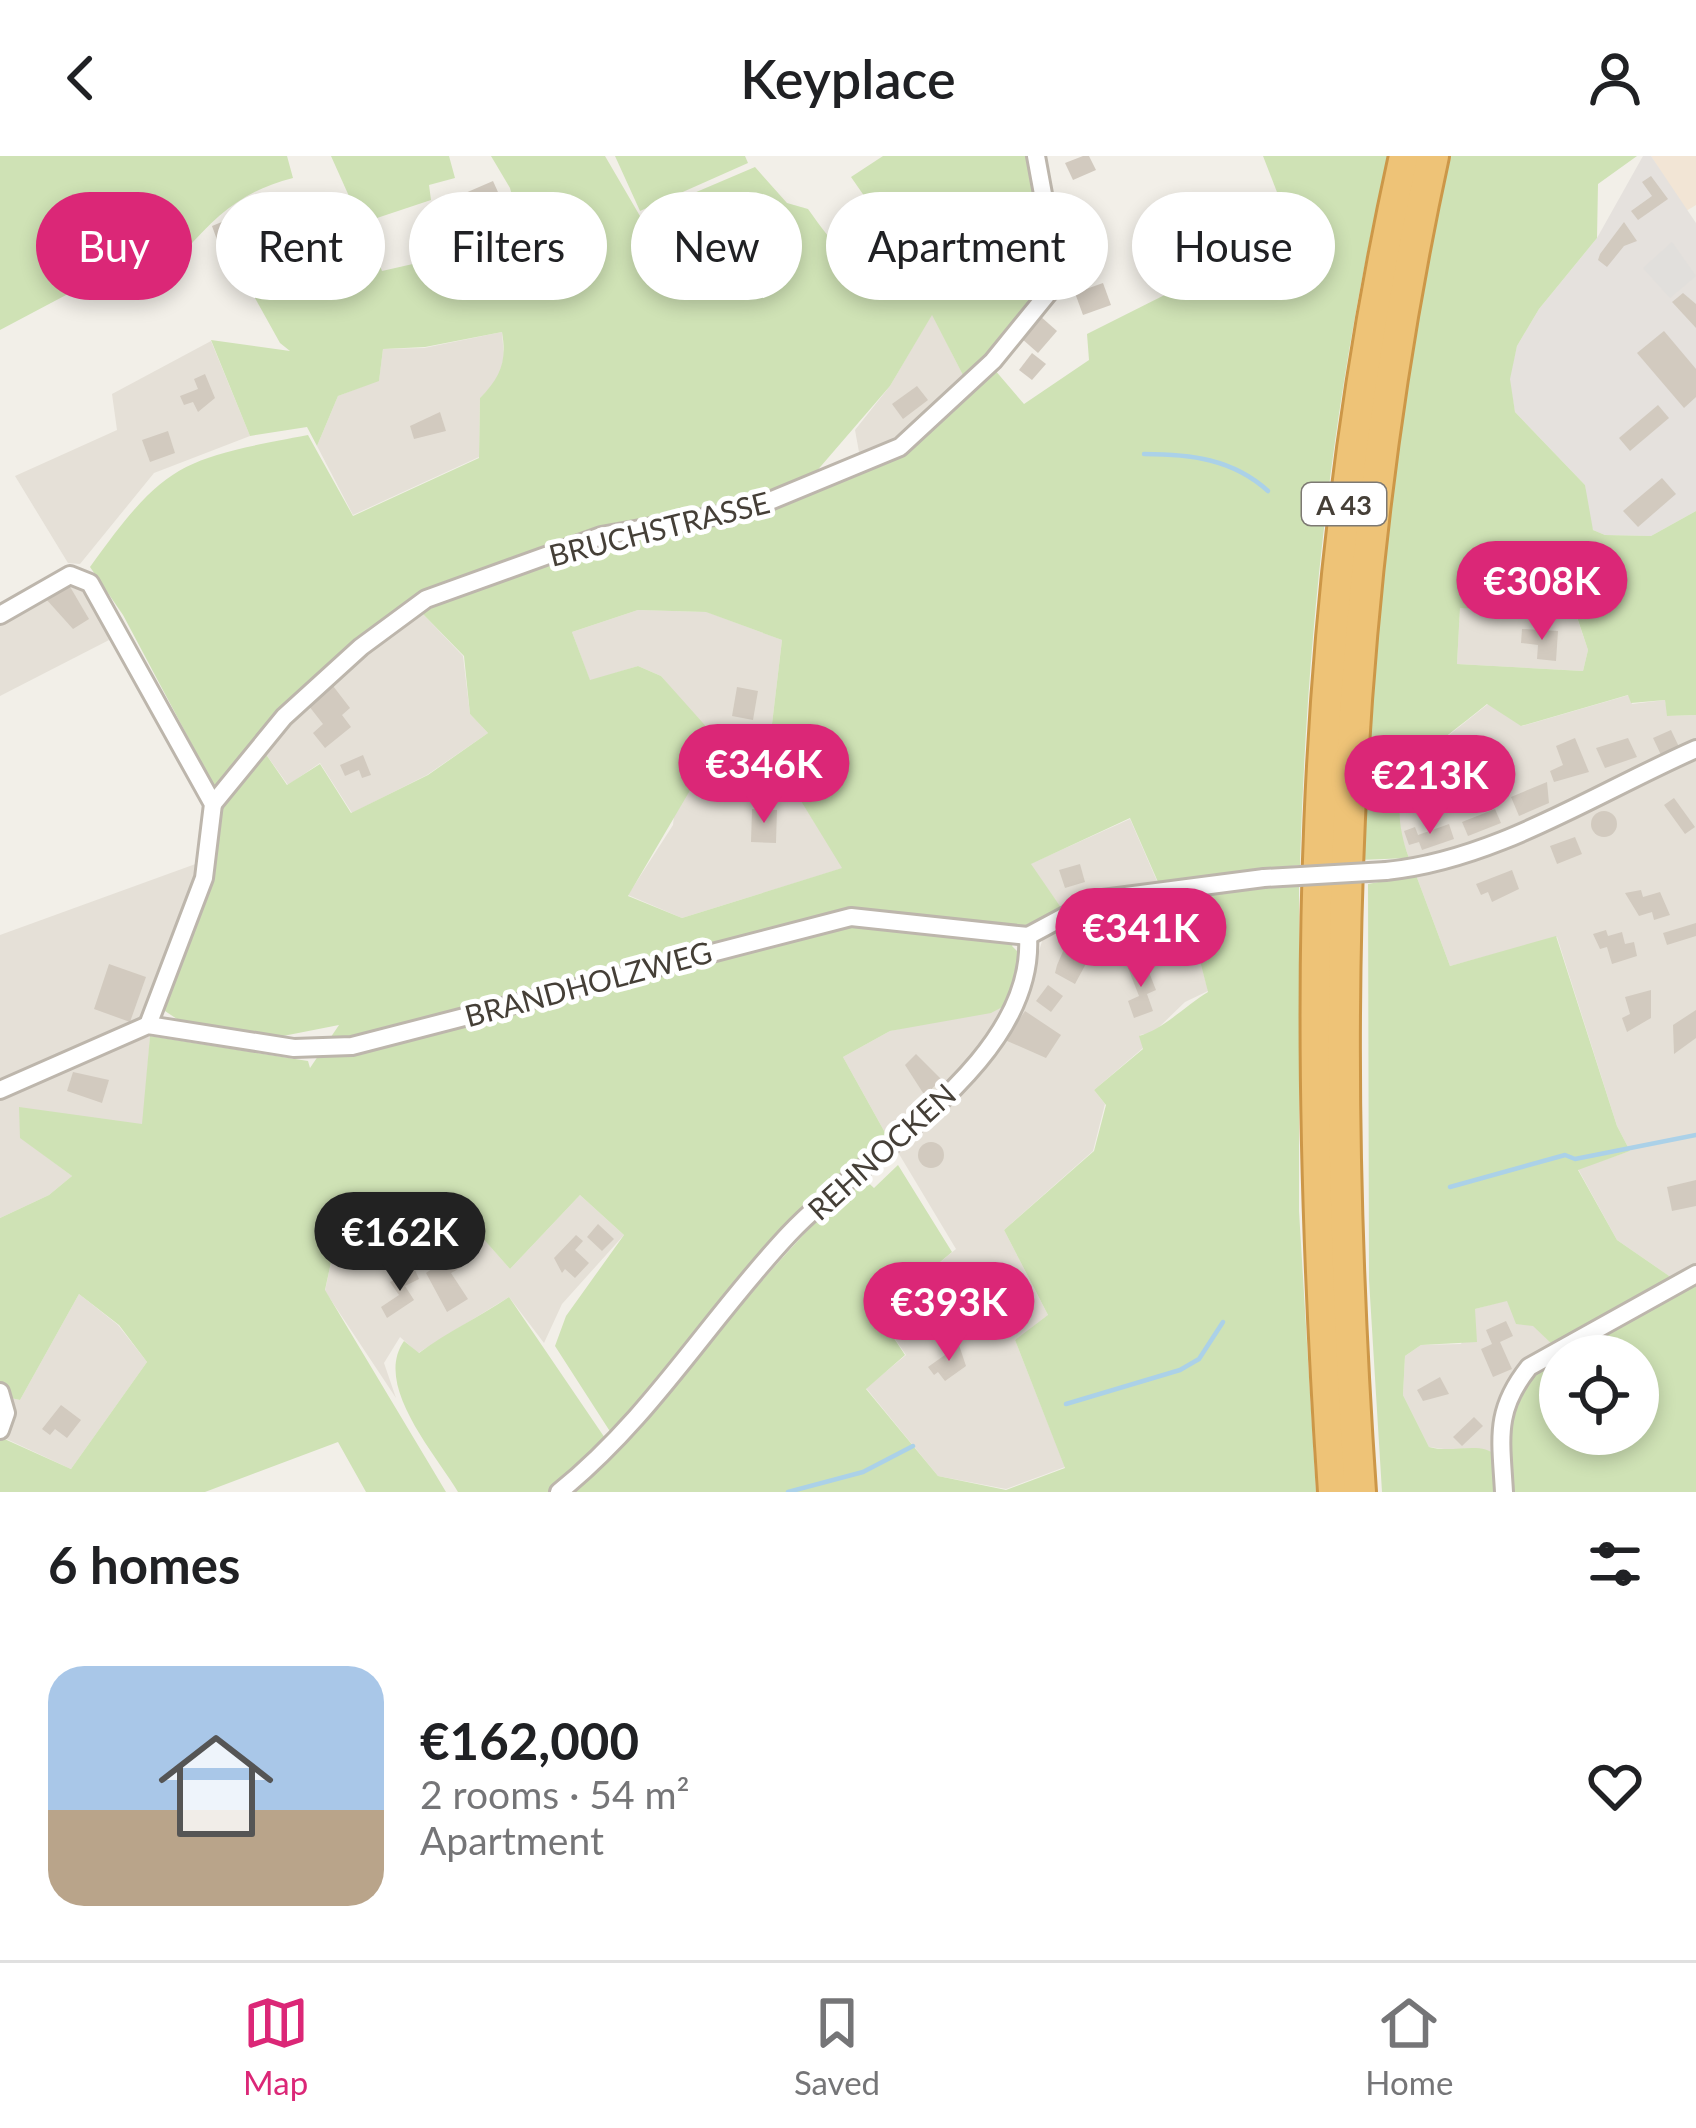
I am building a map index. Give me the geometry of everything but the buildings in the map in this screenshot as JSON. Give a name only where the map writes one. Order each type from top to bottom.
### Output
[{"type":"highway","name":"A 43","points":[[1334,1492],[1314,1086],[1321,736],[1359,397],[1405,156]]},
{"type":"highway","name":"A 43","points":[[1360,1492],[1341,1093],[1348,760],[1385,403],[1433,156]]},
{"type":"street","name":"BRUCHSTRASSE","points":[[213,804],[284,717],[361,647],[426,599],[602,536],[748,510],[900,447],[993,361],[1054,286],[1057,270],[1036,156]]},
{"type":"street","points":[[0,615],[70,575],[90,583],[213,804],[204,878],[148,1025],[0,1090]]},
{"type":"street","points":[[1028,937],[1095,900],[1264,878],[1386,872],[1435,863],[1516,834],[1696,748]]},
{"type":"street","name":"BRANDHOLZWEG","points":[[148,1025],[324,1049],[851,917],[1028,937]]},
{"type":"street","name":"REHNOCKEN","points":[[559,1492],[635,1424],[793,1229],[961,1081],[1013,1006],[1026,968],[1028,937]]},
{"type":"street","points":[[1504,1492],[1501,1419],[1512,1389],[1529,1367],[1696,1274]]},
{"type":"street","points":[[0,1392],[6,1413],[0,1430]]},
{"type":"shaded area","points":[[1643,156],[1651,156],[1696,223],[1696,511],[1651,536],[1605,535],[1593,530],[1588,518],[1585,485],[1515,412],[1509,379],[1517,346],[1539,309],[1597,238]]},
{"type":"shaded area","points":[[1651,156],[1696,156],[1696,205],[1686,211]]},
{"type":"shaded area","points":[[1672,242],[1696,276],[1670,298],[1643,268]]},
{"type":"shaded area","points":[[932,314],[966,381],[861,463],[855,430],[890,386]]},
{"type":"shaded area","points":[[502,332],[499,379],[480,398],[479,457],[353,515],[317,446],[338,396],[379,380],[383,349],[424,348]]},
{"type":"shaded area","points":[[211,341],[250,436],[154,473],[80,564],[68,563],[15,476],[117,430],[112,394]]},
{"type":"shaded area","points":[[65,583],[78,584],[113,638],[0,696],[0,622]]},
{"type":"shaded area","points":[[1460,607],[1576,615],[1588,650],[1583,671],[1457,664]]},
{"type":"shaded area","points":[[418,609],[463,656],[470,714],[488,733],[427,775],[352,813],[320,763],[288,785],[263,750],[296,711]]},
{"type":"shaded area","points":[[638,610],[707,612],[782,640],[770,741],[782,754],[782,770],[843,868],[682,918],[628,895],[673,825],[686,706],[661,676],[638,666],[590,681],[572,632]]},
{"type":"shaded area","points":[[1629,695],[1632,704],[1665,700],[1668,716],[1696,715],[1696,1269],[1675,1280],[1617,1240],[1578,1169],[1630,1151],[1617,1126],[1557,937],[1450,966],[1416,875],[1435,863],[1409,858],[1397,824],[1410,766],[1488,704],[1522,726]]},
{"type":"shaded area","points":[[1130,819],[1160,888],[1062,909],[1030,864]]},
{"type":"shaded area","points":[[201,862],[141,1018],[0,1088],[0,935]]},
{"type":"shaded area","points":[[1203,889],[1191,926],[1208,991],[1185,1002],[1154,1032],[1140,1035],[1143,1048],[1094,1090],[1105,1104],[1093,1151],[1004,1230],[1049,1317],[1015,1340],[1065,1467],[1006,1489],[938,1476],[866,1388],[906,1355],[878,1314],[956,1249],[896,1149],[1022,1006],[1043,938],[1055,926],[1092,907]]},
{"type":"shaded area","points":[[1008,1004],[951,1083],[888,1138],[843,1057],[890,1031]]},
{"type":"shaded area","points":[[150,1037],[143,1124],[21,1138],[72,1176],[49,1195],[0,1218],[0,1092],[118,1040]]},
{"type":"shaded area","points":[[580,1195],[624,1235],[562,1304],[544,1343],[509,1297],[418,1353],[400,1337],[384,1363],[396,1398],[325,1291],[333,1253],[452,1202],[510,1269]]},
{"type":"shaded area","points":[[79,1294],[118,1325],[147,1362],[71,1469],[0,1436],[6,1397],[20,1400]]},
{"type":"shaded area","points":[[1508,1300],[1543,1335],[1539,1335],[1539,1359],[1516,1377],[1501,1397],[1497,1456],[1429,1447],[1403,1395],[1405,1356],[1421,1345],[1461,1344],[1475,1309]]},
{"type":"green space","points":[[0,156],[287,156],[293,178],[256,192],[216,192],[216,219],[192,243],[192,192],[36,192],[36,300],[57,300],[0,330]]},
{"type":"green space","points":[[331,156],[449,156],[455,178],[429,185],[430,192],[409,192],[409,207],[385,215],[385,192],[347,192]]},
{"type":"green space","points":[[491,156],[605,156],[631,201],[631,300],[802,300],[802,207],[826,232],[826,300],[1034,300],[966,381],[932,315],[890,386],[809,480],[751,503],[598,532],[420,596],[263,731],[214,786],[123,615],[90,567],[159,485],[180,470],[231,451],[308,435],[353,516],[479,458],[480,398],[498,376],[504,352],[502,332],[425,347],[383,349],[379,381],[338,396],[317,446],[307,427],[250,436],[211,340],[290,351],[280,343],[256,300],[385,300],[385,270],[409,265],[409,300],[607,300],[607,192],[511,192]]},
{"type":"green space","points":[[615,156],[745,156],[748,163],[683,192],[631,192]]},
{"type":"green space","points":[[883,156],[1028,156],[1035,192],[861,192],[851,177]]},
{"type":"green space","points":[[1263,156],[1388,156],[1352,331],[1326,508],[1309,686],[1300,865],[1158,882],[1130,818],[1031,864],[1062,909],[1023,926],[1012,946],[1020,954],[1018,983],[1008,1004],[991,1013],[890,1031],[843,1057],[888,1138],[611,1433],[555,1346],[566,1316],[624,1235],[580,1195],[510,1269],[451,1202],[333,1253],[325,1290],[446,1492],[366,1492],[338,1442],[205,1492],[0,1492],[0,1437],[71,1469],[147,1362],[119,1325],[79,1294],[20,1400],[6,1397],[0,1384],[0,1218],[49,1195],[72,1176],[20,1138],[19,1107],[142,1124],[150,1036],[308,1061],[310,1068],[339,1025],[283,1036],[183,1023],[165,1011],[164,1000],[217,858],[221,811],[263,750],[287,785],[320,764],[351,813],[428,775],[488,733],[470,714],[464,656],[418,609],[616,536],[767,509],[898,456],[994,369],[1024,404],[1089,360],[1087,334],[1155,300],[1335,300],[1335,192],[1277,192]],"holes":[[[638,610],[706,612],[782,640],[770,741],[782,754],[782,770],[842,868],[682,918],[628,896],[719,741],[661,676],[638,666],[590,680],[572,632]]]},
{"type":"green space","points":[[1451,156],[1637,156],[1598,184],[1597,238],[1539,309],[1517,346],[1510,379],[1515,412],[1585,485],[1593,530],[1605,535],[1651,536],[1696,511],[1696,715],[1667,716],[1665,700],[1631,703],[1628,695],[1521,726],[1487,704],[1429,751],[1405,785],[1401,829],[1409,858],[1359,860],[1391,506],[1432,243]],"holes":[[[1460,608],[1576,614],[1588,650],[1583,671],[1457,664]]]},
{"type":"green space","points":[[755,167],[777,192],[696,192]]},
{"type":"green space","points":[[1416,875],[1450,966],[1556,936],[1617,1126],[1630,1151],[1578,1170],[1617,1240],[1675,1280],[1576,1335],[1542,1335],[1533,1326],[1516,1324],[1507,1301],[1475,1309],[1477,1342],[1421,1345],[1405,1356],[1403,1395],[1429,1447],[1490,1451],[1497,1456],[1500,1492],[1382,1492],[1369,1280],[1368,884]]},
{"type":"green space","points":[[1299,885],[1299,1211],[1316,1492],[569,1492],[645,1416],[823,1214],[862,1177],[874,1188],[898,1165],[952,1252],[878,1314],[905,1355],[866,1389],[938,1476],[1006,1490],[1065,1468],[1015,1340],[1048,1315],[1004,1230],[1094,1151],[1106,1105],[1094,1090],[1143,1049],[1139,1036],[1208,992],[1191,926],[1204,889]]},
{"type":"green space","points":[[1696,1284],[1696,1492],[1508,1492],[1509,1432],[1529,1381],[1539,1371],[1539,1455],[1659,1455],[1659,1335],[1600,1335]]},
{"type":"green space","points":[[509,1297],[609,1444],[552,1492],[458,1492],[401,1398],[396,1359],[404,1341],[419,1353]]},
{"type":"waterway","points":[[1144,454],[1210,460],[1268,491]]},
{"type":"waterway","points":[[1450,1187],[1565,1155],[1575,1159],[1696,1135]]},
{"type":"waterway","points":[[1066,1404],[1180,1370],[1199,1359],[1223,1322]]},
{"type":"waterway","points":[[788,1492],[863,1472],[913,1446]]}]
